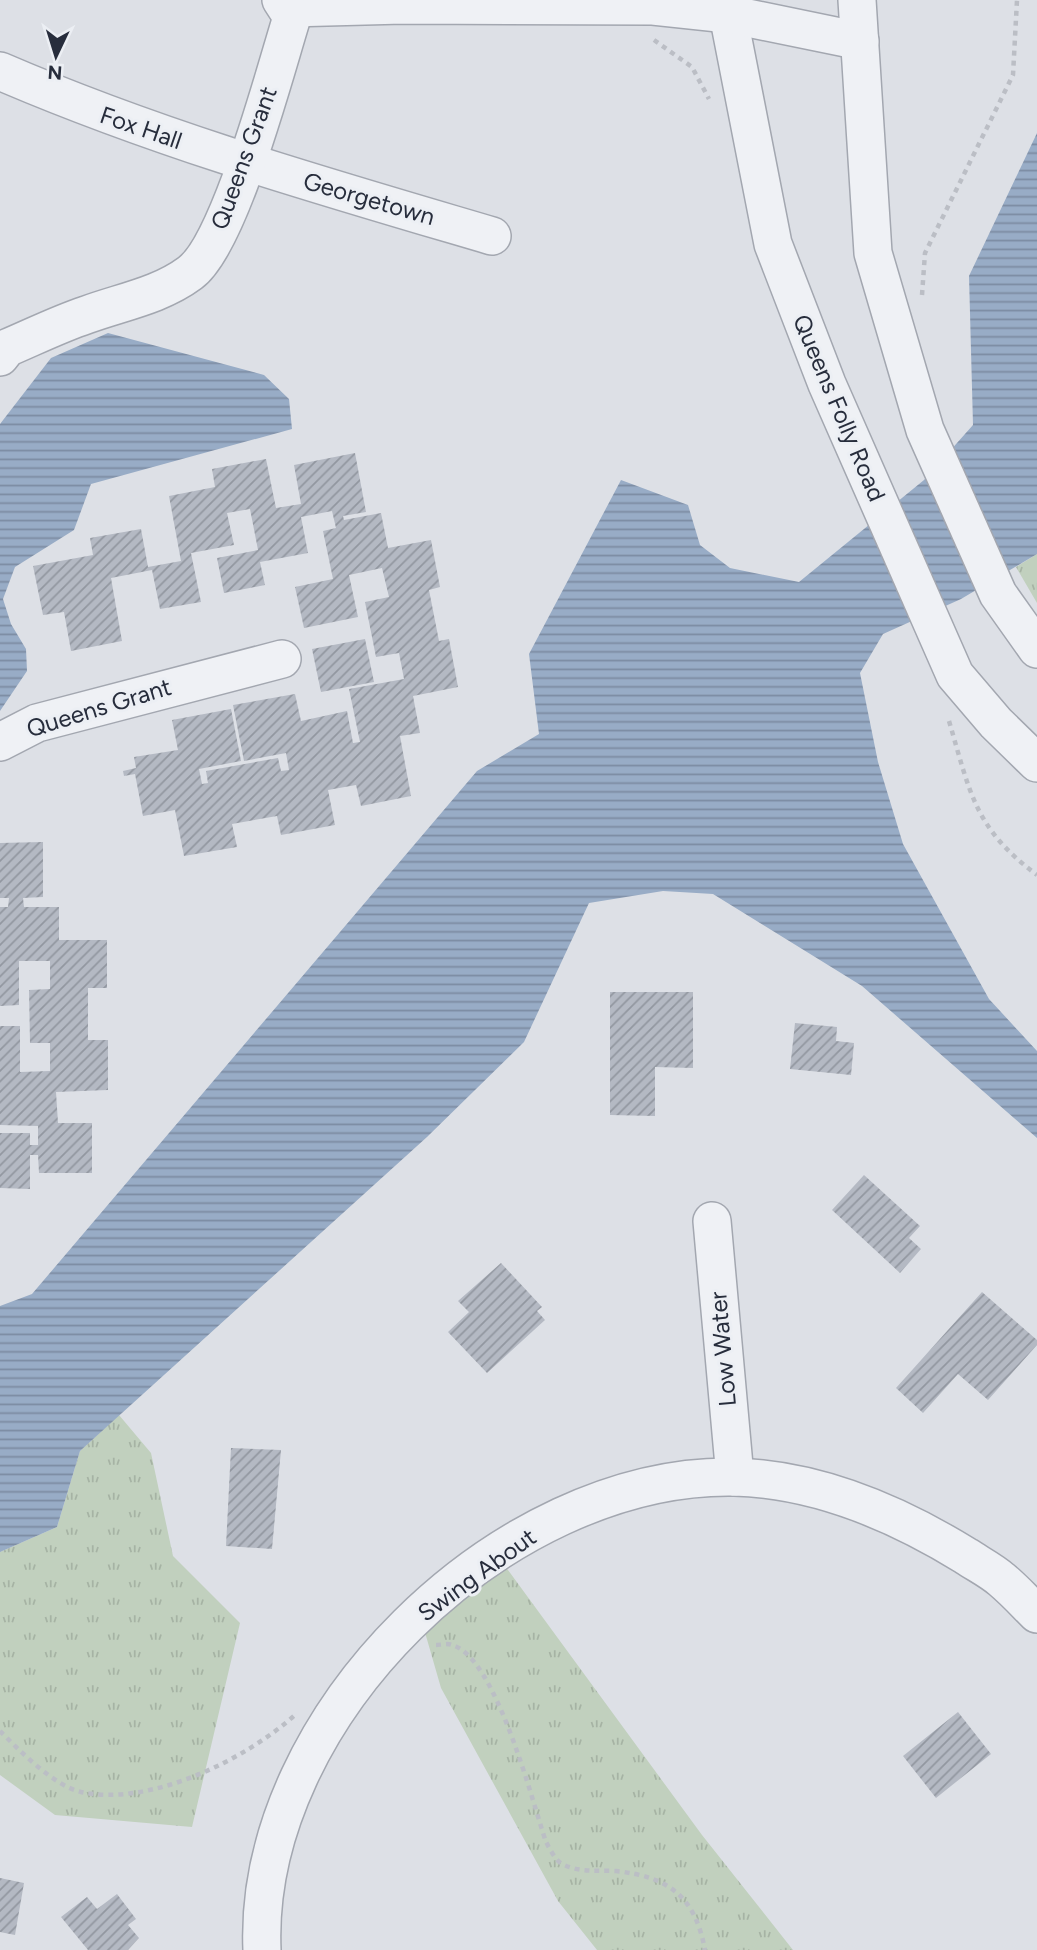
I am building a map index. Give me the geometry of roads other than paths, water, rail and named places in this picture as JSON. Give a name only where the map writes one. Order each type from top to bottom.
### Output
[{"type":"street","points":[[857,0],[873,253],[925,430],[998,594],[1037,649]]},
{"type":"street","points":[[285,4],[729,7],[860,41]]},
{"type":"street","name":"Queens Grant","points":[[0,357],[7,348],[84,315],[152,294],[192,272],[211,247],[234,202],[292,17],[285,4]]},
{"type":"street","name":"Queens Folly Road","points":[[729,7],[773,244],[827,384],[934,633],[955,675],[996,723],[1037,762]]},
{"type":"street","name":"Fox Hall","points":[[0,71],[92,111],[245,163]]},
{"type":"street","name":"Georgetown","points":[[245,163],[492,236]]},
{"type":"street","name":"Queens Grant","points":[[0,742],[37,723],[282,659]]},
{"type":"street","name":"Low Water","points":[[712,1221],[735,1477]]},
{"type":"street","name":"Swing About","points":[[262,1950],[267,1875],[274,1841],[292,1791],[334,1715],[362,1674],[438,1597],[500,1552],[546,1525],[611,1496],[646,1487],[735,1477],[786,1483],[829,1493],[895,1517],[932,1535],[1000,1578],[1037,1614]]},
{"type":"water","points":[[1037,133],[1037,554],[961,599],[883,634],[860,673],[878,762],[903,844],[989,999],[1037,1051],[1037,1138],[862,986],[713,894],[663,891],[589,903],[524,1042],[427,1137],[80,1451],[57,1527],[0,1552],[0,1306],[32,1294],[477,771],[539,734],[529,654],[621,480],[688,505],[700,545],[730,568],[799,582],[924,480],[973,425],[969,276]]},
{"type":"water","points":[[108,333],[264,375],[289,399],[292,429],[91,484],[74,530],[15,567],[3,599],[11,624],[26,649],[27,671],[0,711],[0,424],[51,358]]}]
